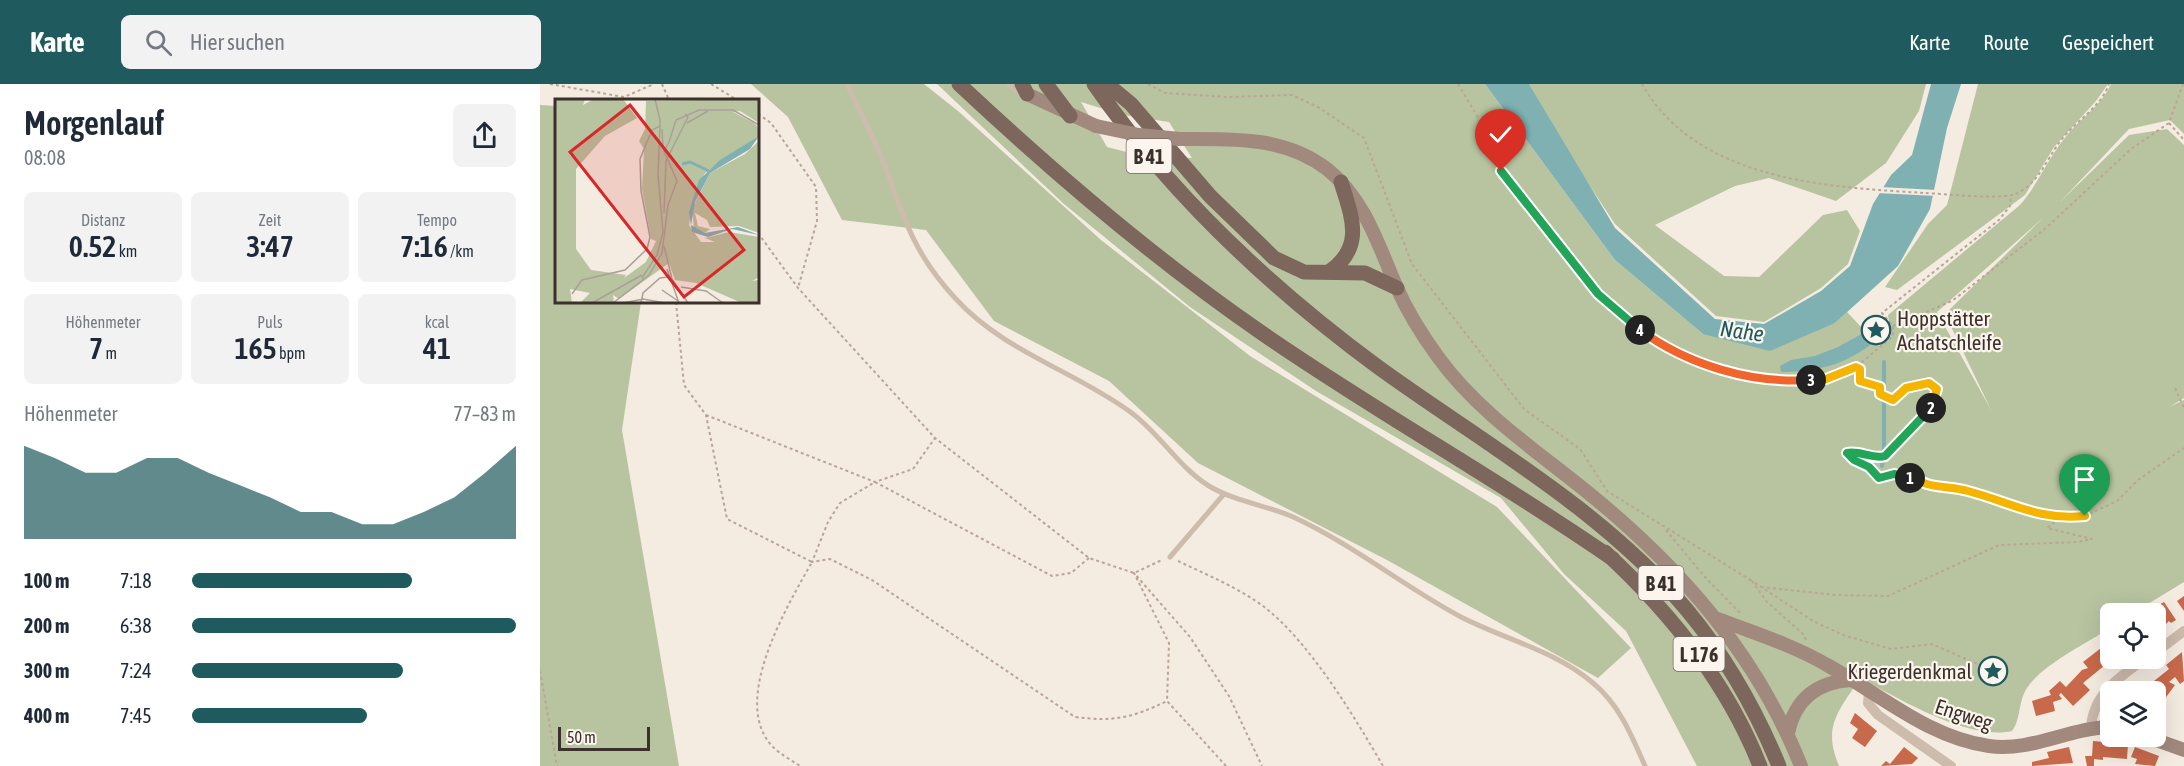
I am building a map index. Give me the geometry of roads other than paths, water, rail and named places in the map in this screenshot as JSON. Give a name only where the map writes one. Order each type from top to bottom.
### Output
[{"type":"main road","points":[[959,84],[1091,203],[1224,307],[1301,359],[1544,511],[1613,559]]},
{"type":"main road","points":[[1046,84],[1070,116]]},
{"type":"main road","name":"B 41","points":[[1094,84],[1159,167],[1251,262],[1286,294],[1378,367],[1491,445],[1593,521],[1660,581],[1687,610],[1734,676],[1779,766]]},
{"type":"main road","points":[[1107,84],[1131,104],[1210,196],[1274,258],[1304,272],[1365,273],[1397,288]]},
{"type":"main road","name":"L 176","points":[[1024,89],[1070,116],[1096,126],[1139,135],[1180,139],[1245,139],[1278,144],[1312,159],[1341,182],[1365,217],[1397,288],[1427,342],[1466,390],[1514,434],[1637,534],[1679,575],[1718,620],[1756,674],[1788,733],[1801,766]]},
{"type":"main road","points":[[1329,272],[1342,260],[1352,239],[1353,223],[1341,182]]},
{"type":"main road","name":"L 176","points":[[1491,445],[1648,592],[1697,651],[1738,718],[1761,766]]},
{"type":"main road","name":"Engweg","points":[[1718,620],[1809,655],[1869,693],[1927,725],[1988,746],[2034,744],[2091,728],[2100,728]]},
{"type":"main road","points":[[1788,733],[1791,718],[1809,694],[1822,685],[1851,680]]},
{"type":"main road","points":[[2166,744],[2184,750]]},
{"type":"street","points":[[1011,84],[1024,89]]},
{"type":"street","points":[[2166,644],[2184,631]]},
{"type":"street","points":[[2091,728],[2095,707],[2102,695],[2131,669]]},
{"type":"street","points":[[1869,693],[1868,703],[1878,715],[1951,766]]},
{"type":"lane","points":[[847,84],[881,156],[908,231],[918,251],[955,299],[973,316],[1024,353],[1095,390],[1133,413],[1196,477],[1224,494],[1291,516],[1460,616],[1538,648],[1576,669],[1611,701],[1645,766]]},
{"type":"lane","points":[[1170,557],[1224,494]]},
{"type":"water","name":"Nahe","points":[[1485,84],[1529,84],[1615,228],[1715,319],[1764,324],[1821,291],[1850,266],[1873,204],[1891,175],[1912,155],[1931,84],[1961,84],[1947,128],[1930,209],[1898,266],[1835,323],[1770,351],[1703,334],[1615,260]]},
{"type":"water","points":[[1867,331],[1875,341],[1854,356],[1820,368],[1781,372],[1780,366],[1791,360],[1815,356],[1838,347]]},
{"type":"waterway","points":[[1884,362],[1884,453]]},
{"type":"waterway","points":[[1882,466],[1883,459]]},
{"type":"place","name":"Hoppstätter Achatschleife","points":[[1876,330]]},
{"type":"place","name":"Kriegerdenkmal","points":[[1993,671]]}]
